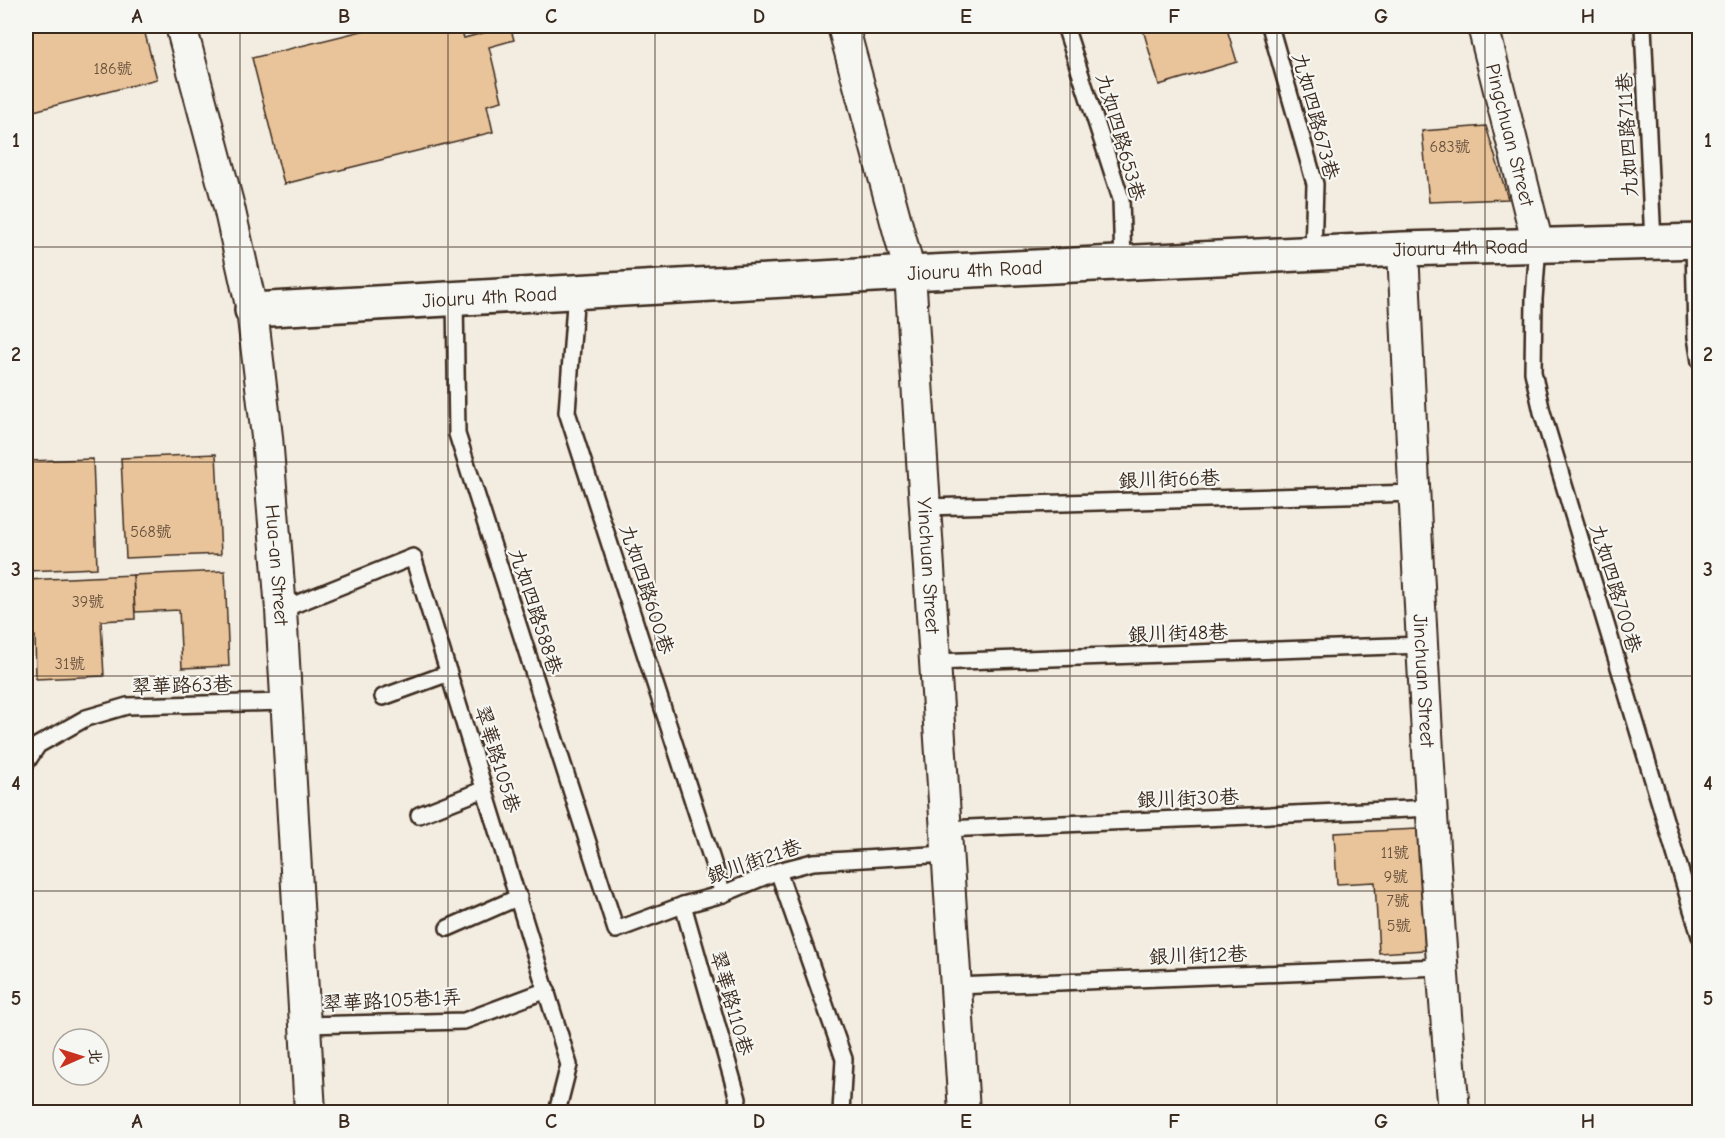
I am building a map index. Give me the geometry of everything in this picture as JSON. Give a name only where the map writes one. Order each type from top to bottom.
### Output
[{"type":"street","name":"Hua-an Street","points":[[182,26],[227,197],[252,310],[267,437],[286,702],[310,1113]]},
{"type":"street","name":"Yinchuan Street","points":[[843,26],[910,273],[964,1113]]},
{"type":"street","name":"Pingchuan Street","points":[[1483,26],[1538,245]]},
{"type":"street","name":"Jiouru 4th Road","points":[[252,310],[910,273],[1403,249],[1697,242]]},
{"type":"street","name":"Jinchuan Street","points":[[1403,249],[1441,967],[1454,1113]]},
{"type":"lane","name":"九如四路653巷","points":[[1065,26],[1121,199],[1123,263]]},
{"type":"lane","name":"九如四路673巷","points":[[1270,26],[1315,183],[1313,254]]},
{"type":"lane","name":"九如四路711巷","points":[[1643,26],[1653,243]]},
{"type":"lane","points":[[1697,242],[1696,337],[1700,362]]},
{"type":"lane","name":"九如四路700巷","points":[[1538,245],[1534,299],[1533,372],[1542,412],[1700,936]]},
{"type":"lane","name":"九如四路600巷","points":[[576,291],[567,412],[723,894]]},
{"type":"lane","name":"九如四路588巷","points":[[455,299],[457,434],[616,930]]},
{"type":"lane","name":"銀川街66巷","points":[[925,507],[1415,493]]},
{"type":"lane","name":"翠華路105巷","points":[[280,610],[413,557],[569,1065],[557,1113]]},
{"type":"lane","name":"銀川街48巷","points":[[935,662],[1423,645]]},
{"type":"lane","points":[[383,697],[449,673]]},
{"type":"lane","name":"翠華路63巷","points":[[26,763],[38,745],[48,739],[86,718],[127,706],[286,702]]},
{"type":"lane","points":[[419,815],[485,789]]},
{"type":"lane","name":"銀川街30巷","points":[[946,842],[1432,808]]},
{"type":"lane","name":"銀川街21巷","points":[[616,930],[683,905],[723,894],[778,871],[813,862],[946,842]]},
{"type":"lane","points":[[778,871],[844,1059],[841,1113]]},
{"type":"lane","points":[[448,928],[519,897]]},
{"type":"lane","name":"翠華路110巷","points":[[683,905],[738,1099],[735,1113]]},
{"type":"lane","name":"銀川街12巷","points":[[956,986],[1441,967]]},
{"type":"lane","name":"翠華路105巷1弄","points":[[306,1025],[464,1021],[547,990]]},
{"type":"building","points":[[26,26],[143,26],[157,79],[26,113]]},
{"type":"building","points":[[382,26],[460,26],[464,38],[510,26],[514,40],[489,47],[502,101],[487,105],[493,132],[284,184],[252,58]]},
{"type":"building","points":[[1142,26],[1226,26],[1237,62],[1159,85]]},
{"type":"building","points":[[1486,126],[1508,199],[1429,202],[1422,131]]},
{"type":"building","points":[[216,454],[221,554],[126,558],[121,458]]},
{"type":"building","points":[[93,459],[97,568],[26,571],[26,461]]},
{"type":"building","points":[[225,571],[229,666],[182,668],[179,610],[135,612],[133,575]]},
{"type":"building","points":[[133,575],[135,619],[101,621],[104,676],[36,679],[35,636],[26,636],[26,580]]},
{"type":"building","points":[[1418,829],[1425,950],[1379,953],[1375,882],[1337,884],[1334,833]]}]
